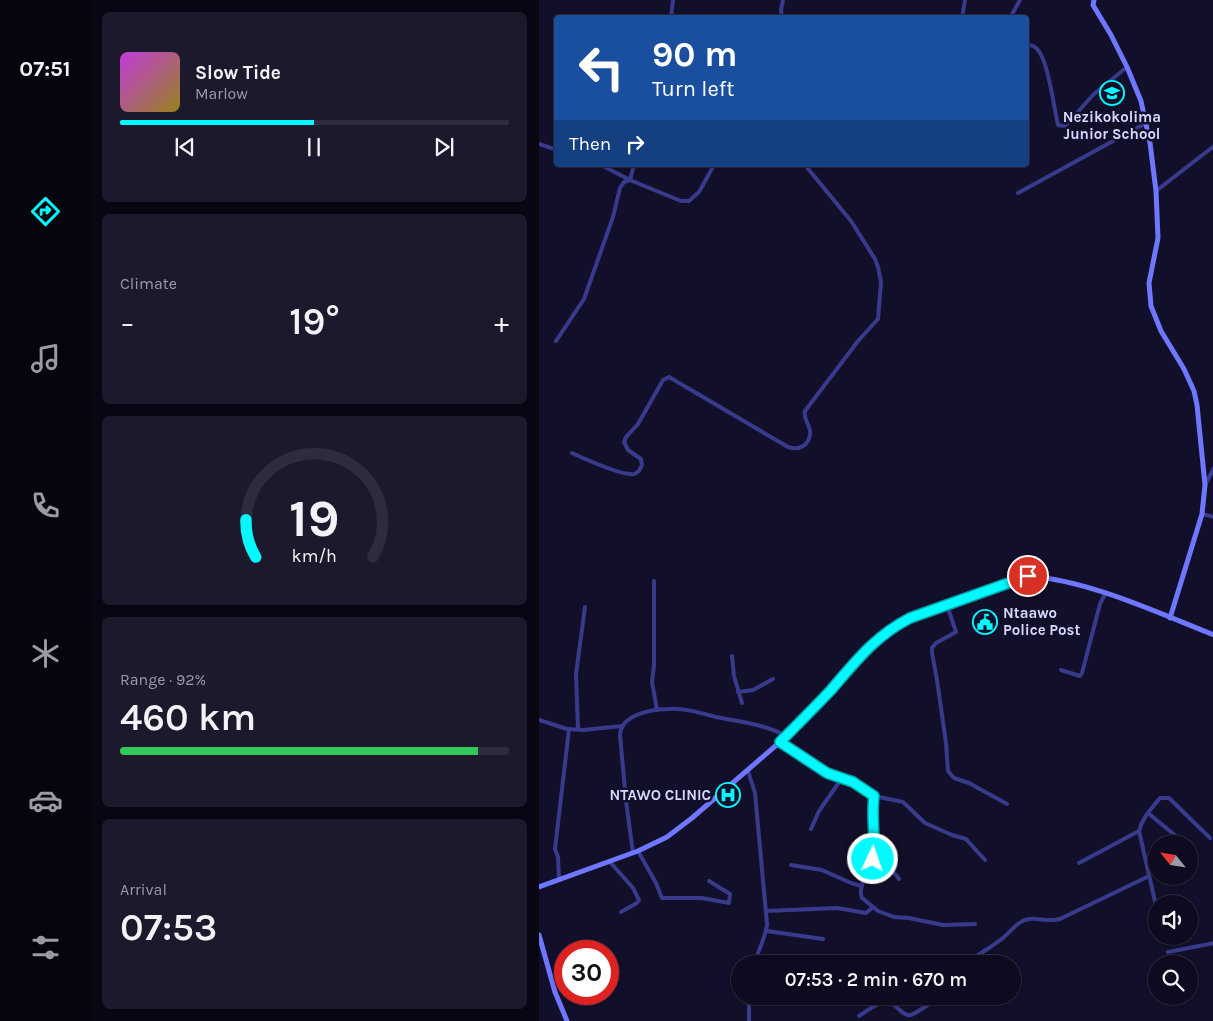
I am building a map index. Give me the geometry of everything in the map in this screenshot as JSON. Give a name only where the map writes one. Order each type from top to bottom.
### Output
[{"type":"street","points":[[671,15],[673,0]]},
{"type":"street","points":[[782,15],[783,0]]},
{"type":"street","points":[[962,15],[965,0]]},
{"type":"street","points":[[1012,15],[1020,0]]},
{"type":"street","points":[[1089,0],[1094,3],[1127,67],[1141,101],[1150,142],[1156,192],[1157,238],[1149,283],[1149,297],[1154,317],[1184,369],[1194,391],[1199,422],[1205,485],[1203,514],[1170,618]]},
{"type":"street","points":[[1029,45],[1037,49],[1042,57],[1059,125],[1061,126],[1065,126],[1093,94],[1127,67]]},
{"type":"street","points":[[1018,192],[1146,123]]},
{"type":"street","points":[[539,144],[554,149]]},
{"type":"street","points":[[1156,192],[1213,146]]},
{"type":"street","points":[[605,167],[630,180],[681,201],[689,201],[699,192],[713,167]]},
{"type":"street","points":[[630,180],[633,167]]},
{"type":"street","points":[[572,453],[594,463],[627,473],[635,474],[638,472],[642,465],[641,459],[628,450],[624,442],[638,424],[663,380],[669,377],[788,447],[794,449],[805,446],[810,431],[805,411],[858,341],[878,318],[881,282],[875,259],[851,221],[807,167]]},
{"type":"street","points":[[556,341],[583,299],[619,199],[620,188],[624,182],[630,180]]},
{"type":"street","points":[[1205,485],[1213,468]]},
{"type":"street","points":[[1203,514],[1213,517]]},
{"type":"street","points":[[539,887],[610,862],[667,837],[748,771],[787,736],[875,641],[884,633],[910,618],[1028,576],[1047,578],[1105,594],[1213,636]]},
{"type":"street","points":[[654,580],[654,665],[652,682],[657,710]]},
{"type":"street","points":[[1061,670],[1080,676],[1082,673],[1100,604],[1105,594]]},
{"type":"street","points":[[947,605],[955,632],[936,643],[932,648],[932,653],[946,743],[948,771],[954,778],[969,783],[1007,804]]},
{"type":"street","points":[[578,729],[576,674],[585,607]]},
{"type":"street","points":[[732,656],[734,676],[742,703]]},
{"type":"street","points":[[738,692],[753,690],[773,679]]},
{"type":"street","points":[[709,881],[730,894],[729,902],[702,898],[662,898],[656,883],[635,852],[626,801],[620,734],[622,726],[637,715],[672,708],[756,724],[787,736]]},
{"type":"street","points":[[539,720],[569,729],[622,726]]},
{"type":"street","points":[[559,880],[558,857],[555,849],[569,729]]},
{"type":"street","points":[[780,742],[827,773],[853,782],[874,796],[903,802],[925,823],[966,840],[985,860]]},
{"type":"street","points":[[748,771],[755,793],[767,931],[761,941],[757,955]]},
{"type":"street","points":[[811,829],[819,811],[842,778]]},
{"type":"street","points":[[874,796],[872,809],[875,847],[872,861],[862,886],[862,898],[873,907],[894,917],[943,925],[975,924]]},
{"type":"street","points":[[1148,872],[1139,831],[1141,823],[1160,798],[1169,798],[1210,838]]},
{"type":"street","points":[[1148,813],[1175,835]]},
{"type":"street","points":[[1079,863],[1139,831]]},
{"type":"street","points":[[872,861],[888,868],[899,879]]},
{"type":"street","points":[[610,862],[633,888],[639,900],[621,912]]},
{"type":"street","points":[[791,864],[822,870],[851,884],[862,886]]},
{"type":"street","points":[[978,955],[1002,939],[1013,926],[1022,921],[1030,919],[1060,919],[1148,876]]},
{"type":"street","points":[[766,911],[837,908],[866,913],[873,907]]},
{"type":"street","points":[[767,931],[823,939]]},
{"type":"street","points":[[539,935],[555,992],[567,1021]]},
{"type":"street","points":[[1168,952],[1213,944]]},
{"type":"street","points":[[539,959],[545,956]]},
{"type":"street","points":[[749,1005],[749,1021]]},
{"type":"street","points":[[859,1016],[881,1005]]},
{"type":"street","points":[[893,1005],[907,1015],[911,1015],[928,1005]]},
{"type":"place","name":"Nezikokolima Junior School","points":[[1112,93]]},
{"type":"place","name":"Ntaawo Police Post","points":[[985,622]]},
{"type":"place","name":"NTAWO CLINIC","points":[[728,795]]},
{"type":"route","points":[[873,859],[875,847],[872,809],[874,796],[853,782],[827,773],[780,742],[806,717],[875,641],[894,626],[910,618],[1028,576]]}]
